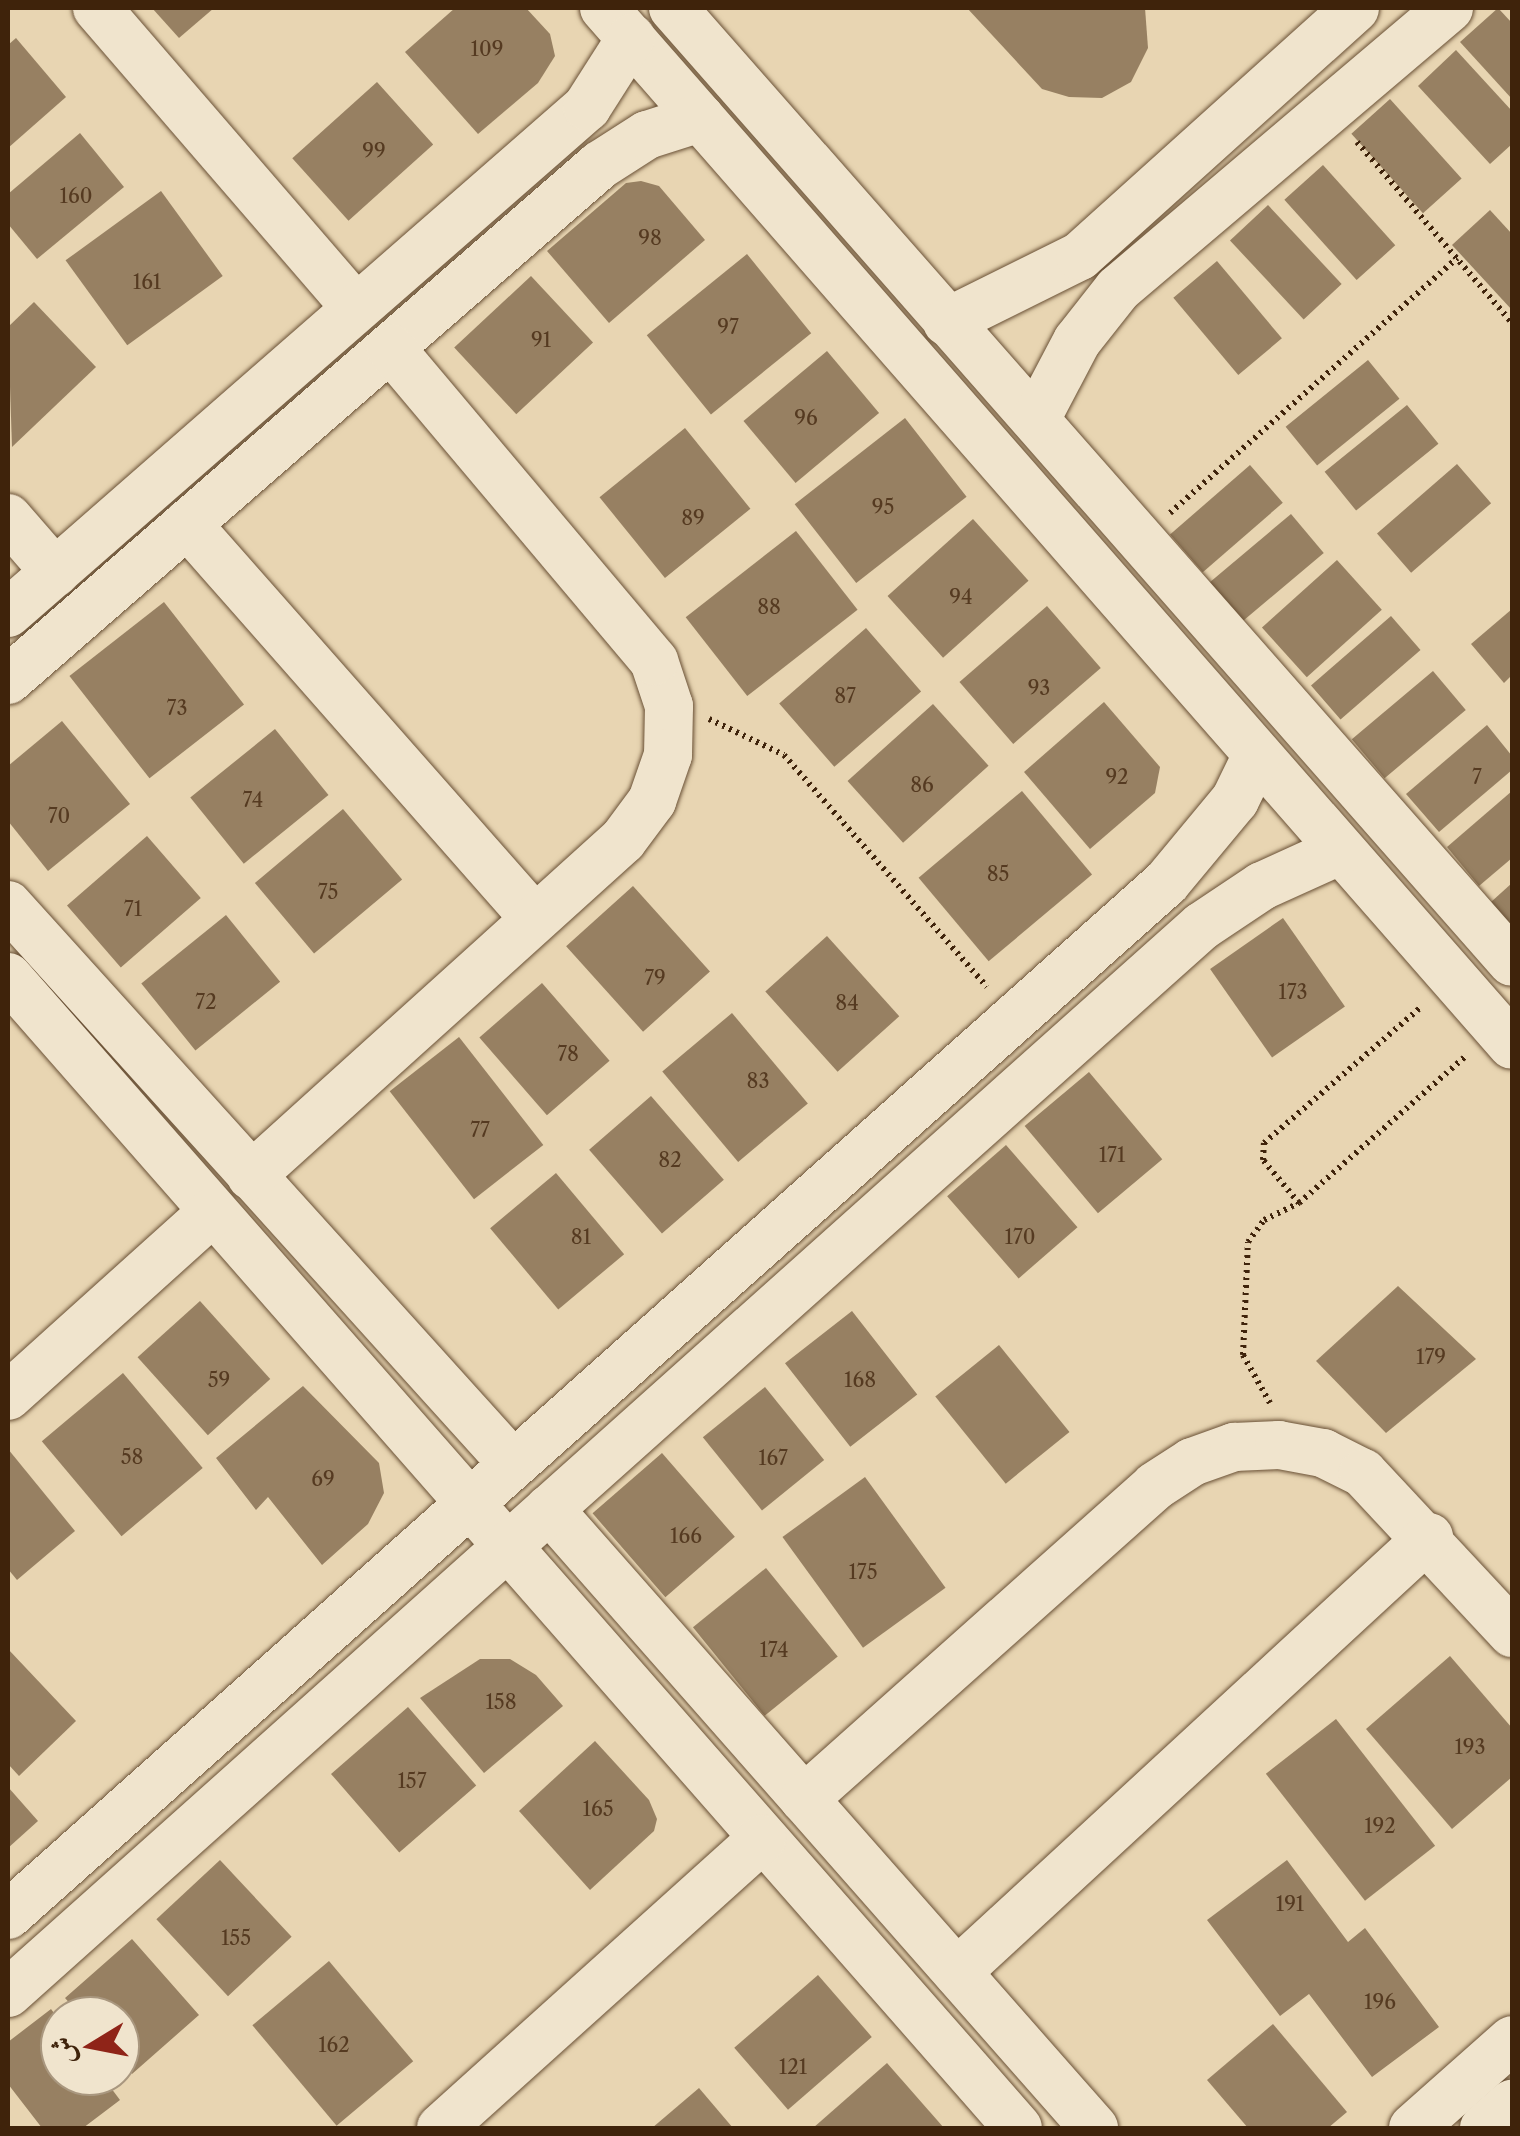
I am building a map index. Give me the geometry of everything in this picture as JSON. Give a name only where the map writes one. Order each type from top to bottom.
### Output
[{"type":"street","points":[[97,8],[356,308]]},
{"type":"street","points":[[673,8],[1512,962]]},
{"type":"street","points":[[947,322],[1080,256],[1355,8]]},
{"type":"street","points":[[1036,419],[1077,341],[1118,289],[1449,8]]},
{"type":"street","points":[[8,613],[587,106],[617,23],[1505,1037]]},
{"type":"street","points":[[8,680],[622,148],[700,118]]},
{"type":"street","points":[[251,1176],[623,840],[652,801],[668,755],[669,706],[654,660],[625,621],[390,348]]},
{"type":"street","points":[[8,518],[54,572]]},
{"type":"street","points":[[187,524],[536,918]]},
{"type":"street","points":[[54,1952],[10,1912],[1192,857],[1235,800],[1245,744],[1276,692]]},
{"type":"street","points":[[8,1993],[1202,926],[1262,886],[1339,850]]},
{"type":"street","points":[[8,905],[512,1463]]},
{"type":"street","points":[[8,977],[505,1549],[1018,2128]]},
{"type":"street","points":[[813,1197],[850,1240]]},
{"type":"street","points":[[8,1396],[212,1212]]},
{"type":"street","points":[[804,1799],[1155,1486],[1192,1462],[1249,1446],[1323,1453],[1362,1473],[1428,1537],[1512,1632]]},
{"type":"street","points":[[549,1509],[1094,2128]]},
{"type":"street","points":[[957,1972],[1428,1537]]},
{"type":"street","points":[[441,2128],[491,2112],[762,1839]]},
{"type":"street","points":[[1413,2128],[1512,2040]]},
{"type":"street","points":[[1484,2128],[1512,2104]]},
{"type":"path","points":[[1329,110],[1512,322]]},
{"type":"path","points":[[1141,538],[1457,258]]},
{"type":"path","points":[[669,706],[740,729],[784,755],[1014,1018]]},
{"type":"path","points":[[1299,1203],[1262,1160],[1264,1143],[1454,979]]},
{"type":"path","points":[[1272,1407],[1243,1354],[1243,1268],[1248,1242],[1264,1220],[1299,1203],[1505,1037]]},
{"type":"building","points":[[152,8],[214,8],[179,38]]},
{"type":"building","points":[[455,8],[526,8],[550,34],[555,56],[538,83],[478,134],[405,52]]},
{"type":"building","points":[[967,8],[1145,8],[1148,48],[1131,82],[1102,98],[1069,97],[1042,89]]},
{"type":"building","points":[[1498,8],[1512,23],[1512,99],[1460,42]]},
{"type":"building","points":[[16,38],[66,97],[8,148],[8,45]]},
{"type":"building","points":[[1456,50],[1512,111],[1512,144],[1490,164],[1418,86]]},
{"type":"building","points":[[377,82],[433,144],[348,221],[292,158]]},
{"type":"building","points":[[1390,99],[1462,179],[1423,213],[1351,134]]},
{"type":"building","points":[[80,133],[124,187],[37,259],[8,224],[8,194]]},
{"type":"building","points":[[1323,165],[1395,245],[1357,280],[1284,200]]},
{"type":"building","points":[[641,181],[659,186],[705,240],[609,323],[547,251],[626,183]]},
{"type":"building","points":[[161,191],[223,276],[127,345],[66,260]]},
{"type":"building","points":[[1268,205],[1342,284],[1304,319],[1230,240]]},
{"type":"building","points":[[1490,210],[1512,234],[1512,310],[1452,245]]},
{"type":"building","points":[[747,254],[811,333],[711,414],[647,335]]},
{"type":"building","points":[[1217,261],[1282,338],[1238,375],[1173,298]]},
{"type":"building","points":[[531,276],[593,343],[516,414],[454,348]]},
{"type":"building","points":[[34,302],[96,367],[12,447],[8,327]]},
{"type":"building","points":[[827,351],[879,413],[796,483],[744,421]]},
{"type":"building","points":[[1368,360],[1399,399],[1317,466],[1286,427]]},
{"type":"building","points":[[1407,405],[1438,444],[1356,511],[1325,472]]},
{"type":"building","points":[[905,418],[967,497],[856,583],[795,504]]},
{"type":"building","points":[[685,428],[750,509],[665,578],[600,497]]},
{"type":"building","points":[[1457,464],[1491,503],[1411,573],[1377,534]]},
{"type":"building","points":[[1250,465],[1283,503],[1203,572],[1170,535]]},
{"type":"building","points":[[1291,514],[1324,553],[1243,621],[1210,582]]},
{"type":"building","points":[[973,519],[1029,581],[943,658],[888,596]]},
{"type":"building","points":[[796,531],[858,610],[747,696],[686,617]]},
{"type":"building","points":[[1337,560],[1382,610],[1307,677],[1262,628]]},
{"type":"building","points":[[164,602],[244,704],[149,778],[69,676]]},
{"type":"building","points":[[1047,606],[1101,668],[1013,744],[959,682]]},
{"type":"building","points":[[1512,609],[1512,675],[1504,683],[1471,644]]},
{"type":"building","points":[[1391,616],[1421,650],[1341,720],[1311,686]]},
{"type":"building","points":[[866,628],[921,691],[834,767],[779,703]]},
{"type":"building","points":[[1433,671],[1466,710],[1385,778],[1352,739]]},
{"type":"building","points":[[1104,702],[1160,767],[1155,793],[1090,849],[1024,772]]},
{"type":"building","points":[[933,704],[989,766],[903,843],[848,781]]},
{"type":"building","points":[[62,721],[130,804],[48,871],[8,821],[8,766]]},
{"type":"building","points":[[1487,725],[1512,756],[1512,770],[1439,832],[1406,794]]},
{"type":"building","points":[[275,729],[328,795],[244,864],[190,798]]},
{"type":"building","points":[[1022,791],[1092,874],[989,961],[919,878]]},
{"type":"building","points":[[1512,791],[1512,858],[1479,886],[1447,847]]},
{"type":"building","points":[[343,809],[402,879],[314,953],[255,883]]},
{"type":"building","points":[[147,836],[201,898],[121,967],[67,906]]},
{"type":"building","points":[[1512,883],[1512,927],[1491,902]]},
{"type":"building","points":[[633,886],[710,971],[643,1032],[566,946]]},
{"type":"building","points":[[226,915],[280,982],[195,1050],[141,984]]},
{"type":"building","points":[[1283,918],[1345,1006],[1272,1058],[1210,969]]},
{"type":"building","points":[[827,936],[899,1016],[838,1072],[765,992]]},
{"type":"building","points":[[542,983],[610,1061],[547,1115],[479,1037]]},
{"type":"building","points":[[732,1013],[808,1103],[738,1162],[662,1071]]},
{"type":"building","points":[[459,1037],[543,1145],[474,1199],[390,1091]]},
{"type":"building","points":[[1089,1072],[1162,1159],[1098,1213],[1025,1126]]},
{"type":"building","points":[[651,1096],[724,1180],[662,1234],[589,1150]]},
{"type":"building","points":[[1006,1145],[1078,1227],[1019,1278],[947,1196]]},
{"type":"building","points":[[556,1173],[624,1254],[558,1309],[490,1228]]},
{"type":"building","points":[[1398,1286],[1476,1359],[1386,1433],[1316,1361]]},
{"type":"building","points":[[200,1301],[270,1379],[208,1435],[138,1357]]},
{"type":"building","points":[[852,1311],[917,1395],[850,1447],[785,1363]]},
{"type":"building","points":[[999,1345],[1069,1432],[1006,1484],[935,1397]]},
{"type":"building","points":[[123,1373],[203,1468],[122,1536],[42,1441]]},
{"type":"building","points":[[303,1386],[379,1463],[384,1493],[368,1524],[322,1565],[268,1497],[256,1510],[216,1458]]},
{"type":"building","points":[[765,1387],[824,1460],[762,1510],[703,1437]]},
{"type":"building","points":[[8,1449],[75,1531],[17,1580],[8,1569]]},
{"type":"building","points":[[662,1453],[735,1537],[665,1597],[593,1513]]},
{"type":"building","points":[[865,1477],[946,1588],[863,1648],[782,1537]]},
{"type":"building","points":[[766,1568],[838,1657],[765,1716],[693,1627]]},
{"type":"building","points":[[8,1649],[76,1721],[19,1776],[8,1764]]},
{"type":"building","points":[[1450,1656],[1512,1728],[1512,1777],[1452,1829],[1366,1729]]},
{"type":"building","points":[[480,1659],[510,1659],[536,1675],[563,1706],[484,1773],[420,1698]]},
{"type":"building","points":[[408,1707],[476,1785],[399,1852],[331,1774]]},
{"type":"building","points":[[1336,1719],[1435,1846],[1365,1901],[1266,1774]]},
{"type":"building","points":[[595,1741],[649,1800],[657,1819],[654,1831],[590,1890],[519,1811]]},
{"type":"building","points":[[8,1787],[38,1821],[8,1848]]},
{"type":"building","points":[[220,1860],[292,1937],[228,1996],[156,1919]]},
{"type":"building","points":[[1287,1860],[1348,1942],[1365,1928],[1439,2027],[1372,2077],[1309,1994],[1280,2016],[1207,1920]]},
{"type":"building","points":[[132,1939],[199,2015],[140,2067],[140,1996],[67,1996]]},
{"type":"building","points":[[329,1961],[413,2061],[337,2126],[252,2025]]},
{"type":"building","points":[[818,1975],[872,2037],[788,2110],[734,2048]]},
{"type":"building","points":[[40,2017],[40,2096],[117,2096],[120,2100],[83,2128],[42,2128],[8,2084],[8,2042]]},
{"type":"building","points":[[1273,2024],[1347,2112],[1328,2128],[1248,2128],[1207,2080]]},
{"type":"building","points":[[887,2063],[944,2128],[813,2128]]},
{"type":"building","points":[[699,2088],[733,2128],[652,2128]]}]
